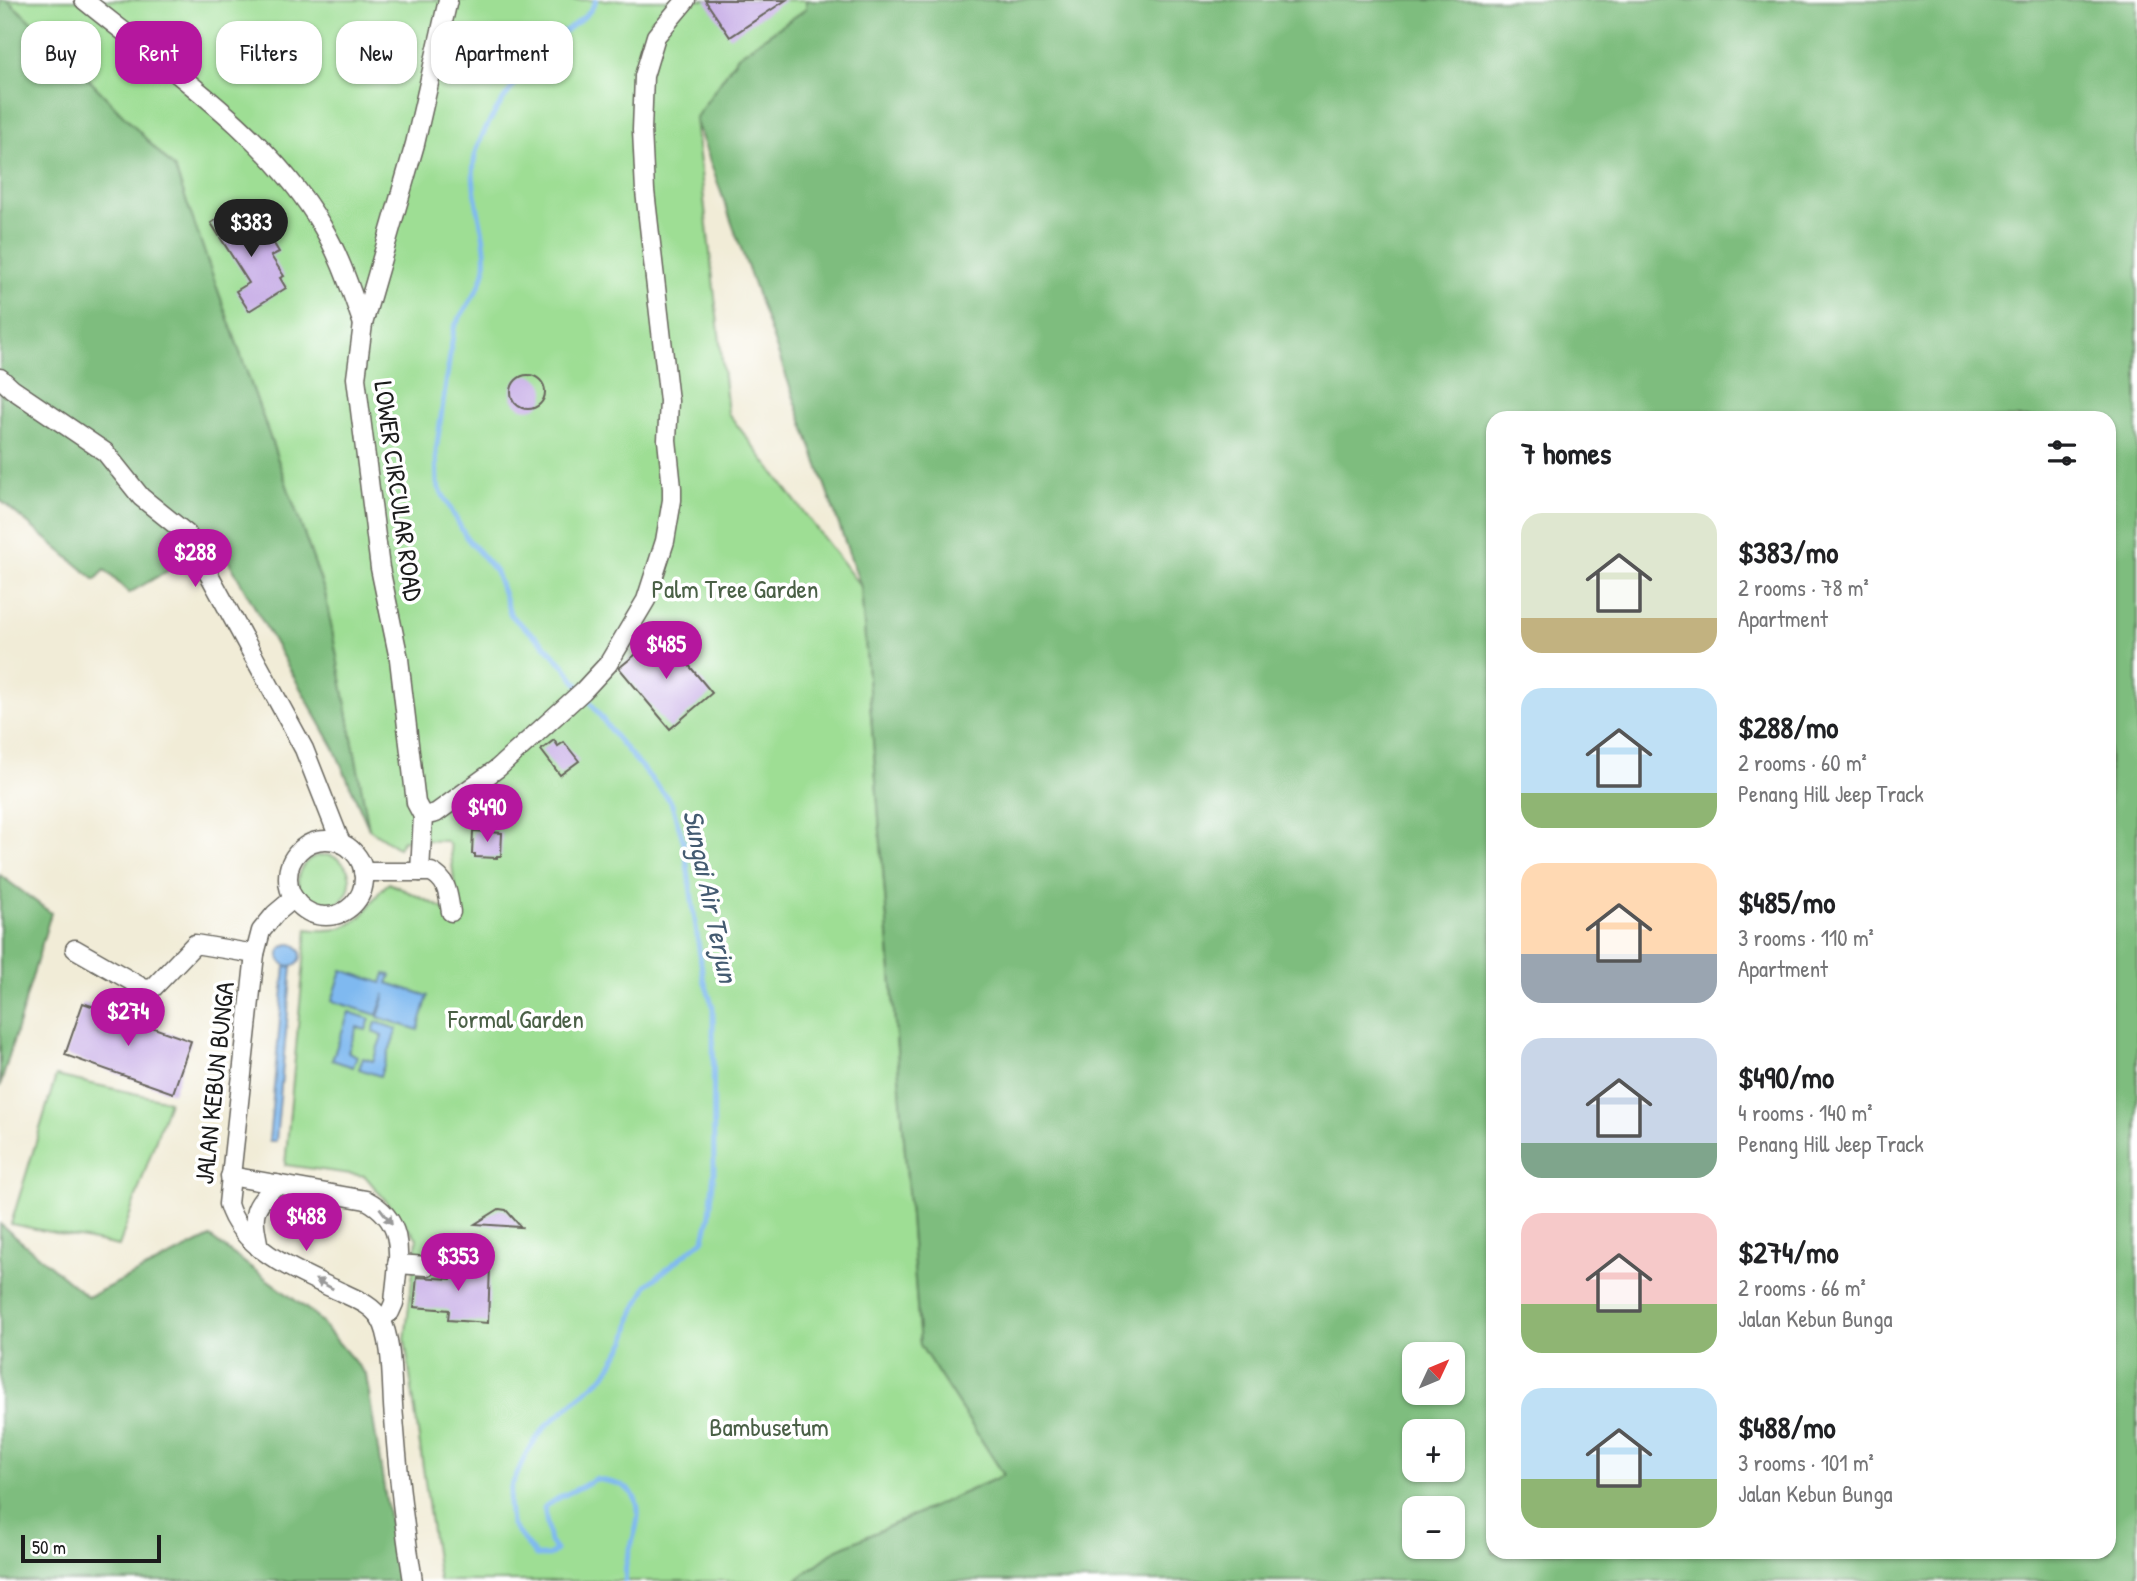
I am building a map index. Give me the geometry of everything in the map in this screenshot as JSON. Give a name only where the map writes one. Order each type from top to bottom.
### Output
[{"type":"street","points":[[84,0],[208,97],[280,170],[322,225],[340,262],[363,324]]},
{"type":"street","name":"LOWER CIRCULAR ROAD","points":[[421,872],[423,816],[416,803],[399,659],[380,568],[356,378],[363,324],[415,144],[448,0]]},
{"type":"street","points":[[423,816],[436,813],[498,768],[583,691],[608,664],[646,600],[664,541],[672,500],[667,440],[669,401],[646,203],[642,130],[644,76],[656,36],[686,0]]},
{"type":"street","points":[[0,378],[12,390],[105,452],[141,497],[187,534],[304,749],[341,843]]},
{"type":"street","points":[[316,841],[341,843],[359,860],[363,872],[359,897],[350,907],[339,913],[326,916],[314,914],[294,898],[289,887],[290,864],[305,846],[316,841]]},
{"type":"street","points":[[363,872],[431,872],[439,876],[447,886],[451,912]]},
{"type":"street","name":"JALAN KEBUN BUNGA","points":[[294,898],[275,914],[261,931],[255,954],[228,1204],[232,1219],[239,1230],[259,1248],[275,1259],[368,1305],[381,1319]]},
{"type":"street","points":[[75,949],[145,989],[153,988],[159,983],[195,944],[255,954]]},
{"type":"street","points":[[230,1176],[366,1200],[380,1207],[395,1227],[398,1240],[394,1303],[390,1312],[381,1319],[391,1358],[393,1415],[406,1541],[413,1581]]},
{"type":"street","points":[[259,1248],[254,1212],[259,1202],[277,1184]]},
{"type":"street","points":[[397,1264],[426,1266],[433,1260]]},
{"type":"green space","points":[[0,0],[7,0],[31,21],[21,21],[21,84],[93,84],[175,169],[325,593],[369,829],[334,748],[218,542],[129,593],[105,570],[95,580],[0,500]]},
{"type":"green space","points":[[7,0],[806,0],[806,9],[738,56],[695,119],[728,413],[861,587],[920,1345],[1004,1475],[836,1550],[795,1581],[439,1581],[405,1340],[417,1238],[365,1176],[285,1165],[307,929],[330,930],[352,923],[389,883],[458,915],[450,846],[446,841],[403,840],[398,848],[369,829],[325,593],[175,169],[93,84],[101,84],[101,21],[31,21]]},
{"type":"green space","points":[[806,0],[2137,0],[2137,1581],[795,1581],[836,1550],[1004,1475],[920,1345],[861,587],[695,119],[738,56],[806,9]]},
{"type":"green space","points":[[324,855],[343,862],[350,881],[343,900],[324,907],[305,900],[298,881],[305,862]]},
{"type":"green space","points":[[0,875],[51,913],[0,1087]]},
{"type":"green space","points":[[56,1076],[169,1101],[119,1246],[11,1224]]},
{"type":"green space","points":[[0,1224],[88,1297],[210,1237],[315,1315],[366,1375],[399,1581],[0,1581]]},
{"type":"water","points":[[290,944],[298,947],[301,955],[298,963],[290,966],[282,963],[279,955],[282,947]]},
{"type":"water","points":[[285,966],[292,967],[276,1141],[269,1141]]},
{"type":"water","points":[[342,970],[382,983],[385,974],[391,975],[388,983],[428,996],[418,1030],[378,1017],[385,994],[377,1015],[332,1001]]},
{"type":"water","points":[[349,1012],[370,1019],[366,1030],[357,1027],[348,1052],[357,1056],[353,1067],[332,1060]]},
{"type":"water","points":[[376,1022],[397,1029],[380,1076],[359,1069],[363,1058],[373,1061],[382,1036],[373,1032]]},
{"type":"building","points":[[705,0],[786,0],[730,37]]},
{"type":"building","points":[[234,209],[241,220],[245,217],[257,238],[267,232],[279,252],[271,256],[284,276],[280,278],[286,288],[249,311],[236,291],[249,283],[211,223]]},
{"type":"building","points":[[528,375],[540,380],[545,392],[540,404],[528,409],[516,404],[511,392],[516,380]]},
{"type":"building","points":[[662,633],[712,693],[670,729],[619,668]]},
{"type":"building","points":[[554,740],[558,746],[564,742],[579,761],[560,775],[541,750]]},
{"type":"building","points":[[473,831],[502,833],[501,856],[475,857],[475,854],[472,854]]},
{"type":"building","points":[[83,1003],[191,1041],[173,1093],[65,1055]]},
{"type":"building","points":[[499,1209],[506,1210],[521,1227],[475,1224]]},
{"type":"building","points":[[452,1263],[490,1265],[488,1323],[448,1320],[449,1310],[414,1307],[417,1277],[451,1279]]},
{"type":"waterway","name":"Sungai Air Terjun","points":[[596,0],[585,16],[547,46],[523,73],[490,120],[477,149],[473,178],[484,238],[485,266],[477,291],[454,328],[436,451],[437,484],[466,537],[496,572],[511,616],[542,642],[565,667],[614,735],[671,802],[684,843],[703,977],[713,1007],[714,1171],[710,1214],[704,1239],[647,1285],[632,1316],[626,1341],[605,1375],[545,1427],[527,1452],[511,1487],[511,1524],[536,1556],[549,1556],[556,1550],[550,1542],[544,1507],[595,1479],[626,1488],[634,1496],[638,1515],[626,1565],[625,1581]]},
{"type":"park label","name":"Palm Tree Garden","points":[[735,588]]},
{"type":"park label","name":"Formal Garden","points":[[516,1018]]},
{"type":"park label","name":"Bambusetum","points":[[769,1426]]}]
